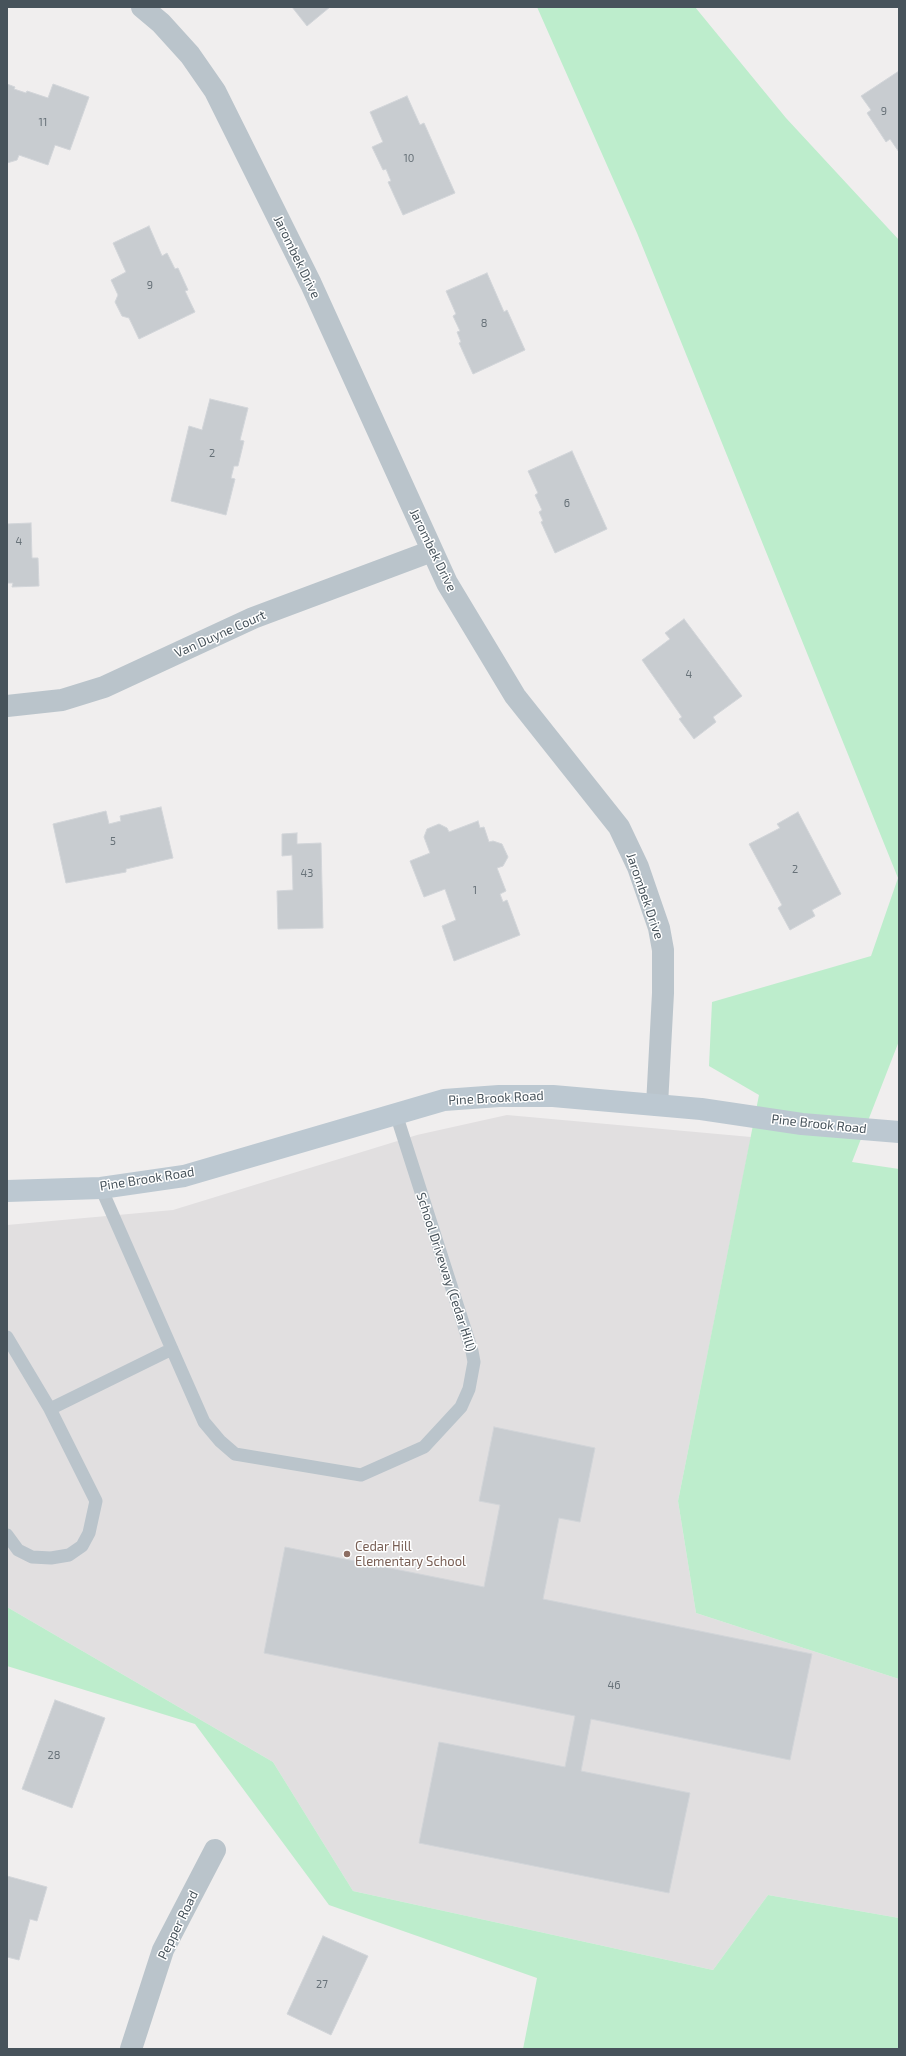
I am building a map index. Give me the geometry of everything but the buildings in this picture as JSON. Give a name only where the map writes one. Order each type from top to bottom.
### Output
[{"type":"street","name":"Jarombek Drive","points":[[142,7],[161,23],[190,55],[215,91],[311,284],[447,583],[515,696],[619,827],[638,867],[659,928],[663,950],[664,993],[657,1105]]},
{"type":"street","name":"Van Duyne Court","points":[[7,706],[62,700],[104,687],[253,618],[372,572],[432,551]]},
{"type":"street","name":"Pine Brook Road","points":[[7,1191],[101,1188],[184,1176],[444,1100],[499,1096],[553,1096],[657,1105],[731,1112],[802,1124],[899,1132]]},
{"type":"street","name":"Pepper Road","points":[[131,2049],[163,1950],[215,1850]]},
{"type":"lane","name":"School Driveway (Cedar Hill)","points":[[101,1188],[204,1422],[220,1442],[235,1454],[361,1475],[424,1447],[461,1407],[469,1389],[474,1362],[472,1351],[396,1114]]},
{"type":"lane","points":[[7,1337],[50,1410],[96,1501],[89,1533],[82,1546],[69,1555],[51,1558],[32,1557],[18,1550],[7,1535]]},
{"type":"lane","points":[[50,1410],[172,1350]]},
{"type":"shaded area","name":"Cedar Hill Elementary School","points":[[507,1115],[751,1137],[678,1501],[696,1613],[899,1679],[899,1918],[768,1895],[713,1970],[353,1891],[273,1762],[7,1607],[7,1225],[173,1210],[417,1135]]},
{"type":"green space","points":[[537,7],[695,7],[786,118],[899,240],[899,1041],[852,1162],[899,1169],[899,1679],[696,1613],[678,1501],[759,1095],[709,1066],[712,1002],[871,956],[898,878],[637,233]]},
{"type":"green space","points":[[7,1607],[273,1762],[353,1891],[713,1970],[768,1895],[899,1918],[899,2049],[523,2049],[537,1978],[329,1905],[195,1724],[7,1666]]},
{"type":"place","name":"Cedar Hill Elementary School","points":[[347,1554]]}]
